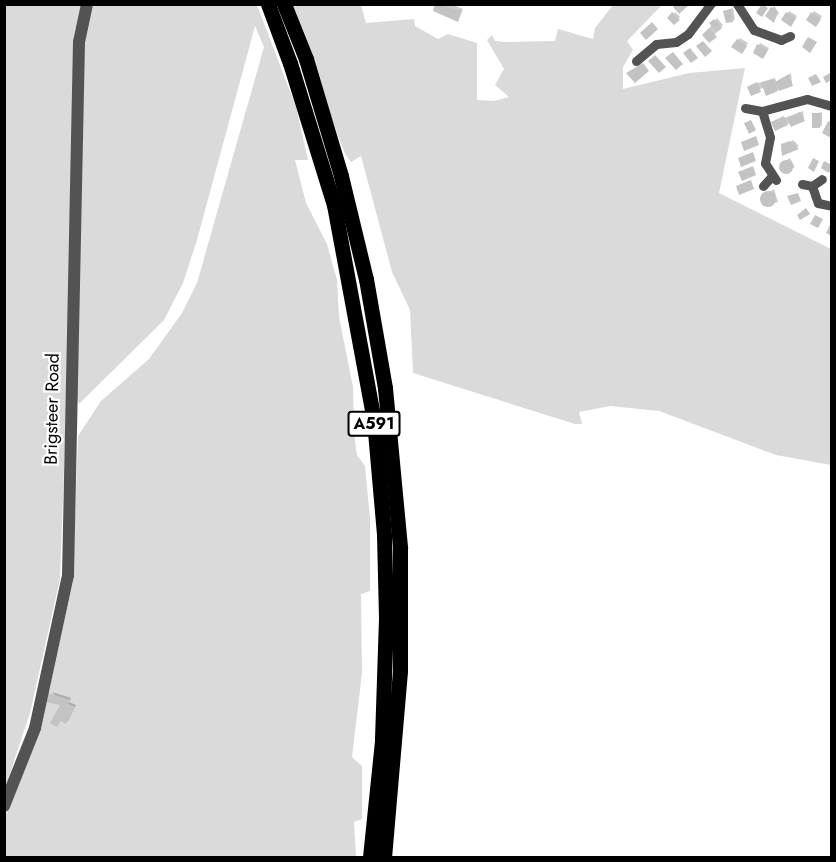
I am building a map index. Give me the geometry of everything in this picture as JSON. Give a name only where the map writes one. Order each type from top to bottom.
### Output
[{"type":"highway","name":"A591","points":[[268,4],[290,63],[334,205],[374,420],[384,536],[386,618],[382,741],[370,858]]},
{"type":"highway","name":"A591","points":[[284,4],[306,59],[341,176],[366,279],[385,388],[400,548],[400,671],[384,858]]},
{"type":"street","name":"Brigsteer Road","points":[[4,806],[35,728],[68,576],[79,42],[87,4]]},
{"type":"street","points":[[636,61],[642,52],[656,44],[676,42],[688,34],[711,4]]},
{"type":"street","points":[[736,4],[754,30],[781,40],[790,36]]},
{"type":"street","points":[[745,108],[762,111],[807,99],[831,106]]},
{"type":"street","points":[[762,111],[770,137],[765,163],[774,178],[763,186]]},
{"type":"street","points":[[802,184],[812,186],[822,179]]},
{"type":"street","points":[[812,186],[818,203],[831,206]]},
{"type":"shaded area","points":[[5,5],[81,5],[60,579],[30,713],[5,788]]},
{"type":"shaded area","points":[[89,5],[257,5],[296,107],[308,160],[295,160],[306,203],[327,244],[337,280],[339,317],[353,387],[357,455],[365,466],[370,518],[370,591],[361,594],[362,673],[352,757],[362,766],[362,819],[354,822],[356,857],[5,858],[5,817],[40,729],[73,582],[78,436],[101,401],[149,359],[182,313],[197,283],[264,47],[255,26],[197,240],[183,283],[164,320],[79,404],[76,396],[83,52]]},
{"type":"shaded area","points":[[289,5],[361,5],[366,23],[414,19],[415,26],[438,39],[448,34],[477,43],[477,100],[494,101],[509,97],[495,85],[504,69],[487,40],[492,35],[495,41],[505,42],[555,41],[558,29],[593,39],[595,28],[613,5],[662,5],[627,41],[633,50],[623,67],[623,89],[689,73],[745,68],[719,193],[831,249],[831,465],[776,455],[659,411],[610,406],[579,412],[582,424],[575,424],[413,373],[410,310],[392,272],[361,156],[351,162],[345,154]]},
{"type":"building","points":[[435,4],[462,11],[458,22],[433,11]]},
{"type":"building","points":[[677,4],[688,6],[679,14],[673,7]]},
{"type":"building","points":[[762,4],[768,8],[762,17],[756,13]]},
{"type":"building","points":[[771,7],[777,11],[774,23],[765,16]]},
{"type":"building","points":[[731,9],[733,22],[726,23],[723,11]]},
{"type":"building","points":[[672,12],[680,20],[674,25],[667,18]]},
{"type":"building","points":[[786,12],[796,18],[791,27],[781,20]]},
{"type":"building","points":[[811,12],[821,19],[816,27],[806,20]]},
{"type":"building","points":[[714,19],[722,28],[717,32],[709,23]]},
{"type":"building","points":[[652,22],[658,29],[646,40],[640,33]]},
{"type":"building","points":[[709,28],[717,37],[709,43],[702,35]]},
{"type":"building","points":[[808,37],[817,42],[810,53],[802,47]]},
{"type":"building","points":[[737,39],[747,46],[742,54],[731,47]]},
{"type":"building","points":[[703,41],[712,51],[705,57],[696,46]]},
{"type":"building","points":[[757,44],[768,50],[763,59],[753,53]]},
{"type":"building","points":[[690,48],[698,58],[691,63],[683,53]]},
{"type":"building","points":[[673,52],[683,64],[676,70],[665,58]]},
{"type":"building","points":[[655,55],[666,67],[659,73],[648,61]]},
{"type":"building","points":[[643,63],[649,71],[635,83],[626,73]]},
{"type":"building","points":[[832,72],[832,80],[826,83],[823,77]]},
{"type":"building","points":[[789,74],[793,86],[779,91],[775,82]]},
{"type":"building","points":[[816,74],[821,82],[812,86],[808,78]]},
{"type":"building","points":[[773,79],[778,91],[766,96],[761,83]]},
{"type":"building","points":[[757,82],[761,92],[751,96],[747,87]]},
{"type":"building","points":[[800,112],[805,121],[791,127],[787,119]]},
{"type":"building","points":[[812,113],[821,113],[820,128],[812,128]]},
{"type":"building","points":[[784,116],[788,125],[775,131],[771,122]]},
{"type":"building","points":[[751,120],[756,130],[749,134],[744,123]]},
{"type":"building","points":[[828,121],[832,123],[831,138],[822,133]]},
{"type":"building","points":[[756,136],[759,145],[744,151],[741,142]]},
{"type":"building","points":[[790,141],[799,149],[782,156],[781,144]]},
{"type":"building","points":[[753,152],[756,161],[741,167],[738,158]]},
{"type":"building","points":[[813,158],[819,161],[814,172],[808,168]]},
{"type":"building","points":[[786,160],[791,162],[793,167],[791,172],[786,174],[781,172],[779,167],[781,162]]},
{"type":"building","points":[[824,161],[832,165],[829,173],[821,168]]},
{"type":"building","points":[[753,166],[756,175],[742,181],[738,172]]},
{"type":"building","points":[[751,180],[754,189],[739,195],[736,186]]},
{"type":"building","points":[[765,191],[771,191],[776,199],[774,205],[765,207],[760,202],[760,196]]},
{"type":"building","points":[[798,193],[801,201],[791,205],[787,196]]},
{"type":"building","points":[[806,208],[810,214],[800,220],[797,215]]},
{"type":"building","points":[[815,215],[823,219],[818,228],[810,224]]},
{"type":"building","points":[[832,221],[832,236],[826,233]]},
{"type":"building","points":[[48,693],[70,700],[68,704],[75,707],[66,724],[61,721],[57,727],[50,723],[60,705],[46,702]]}]
